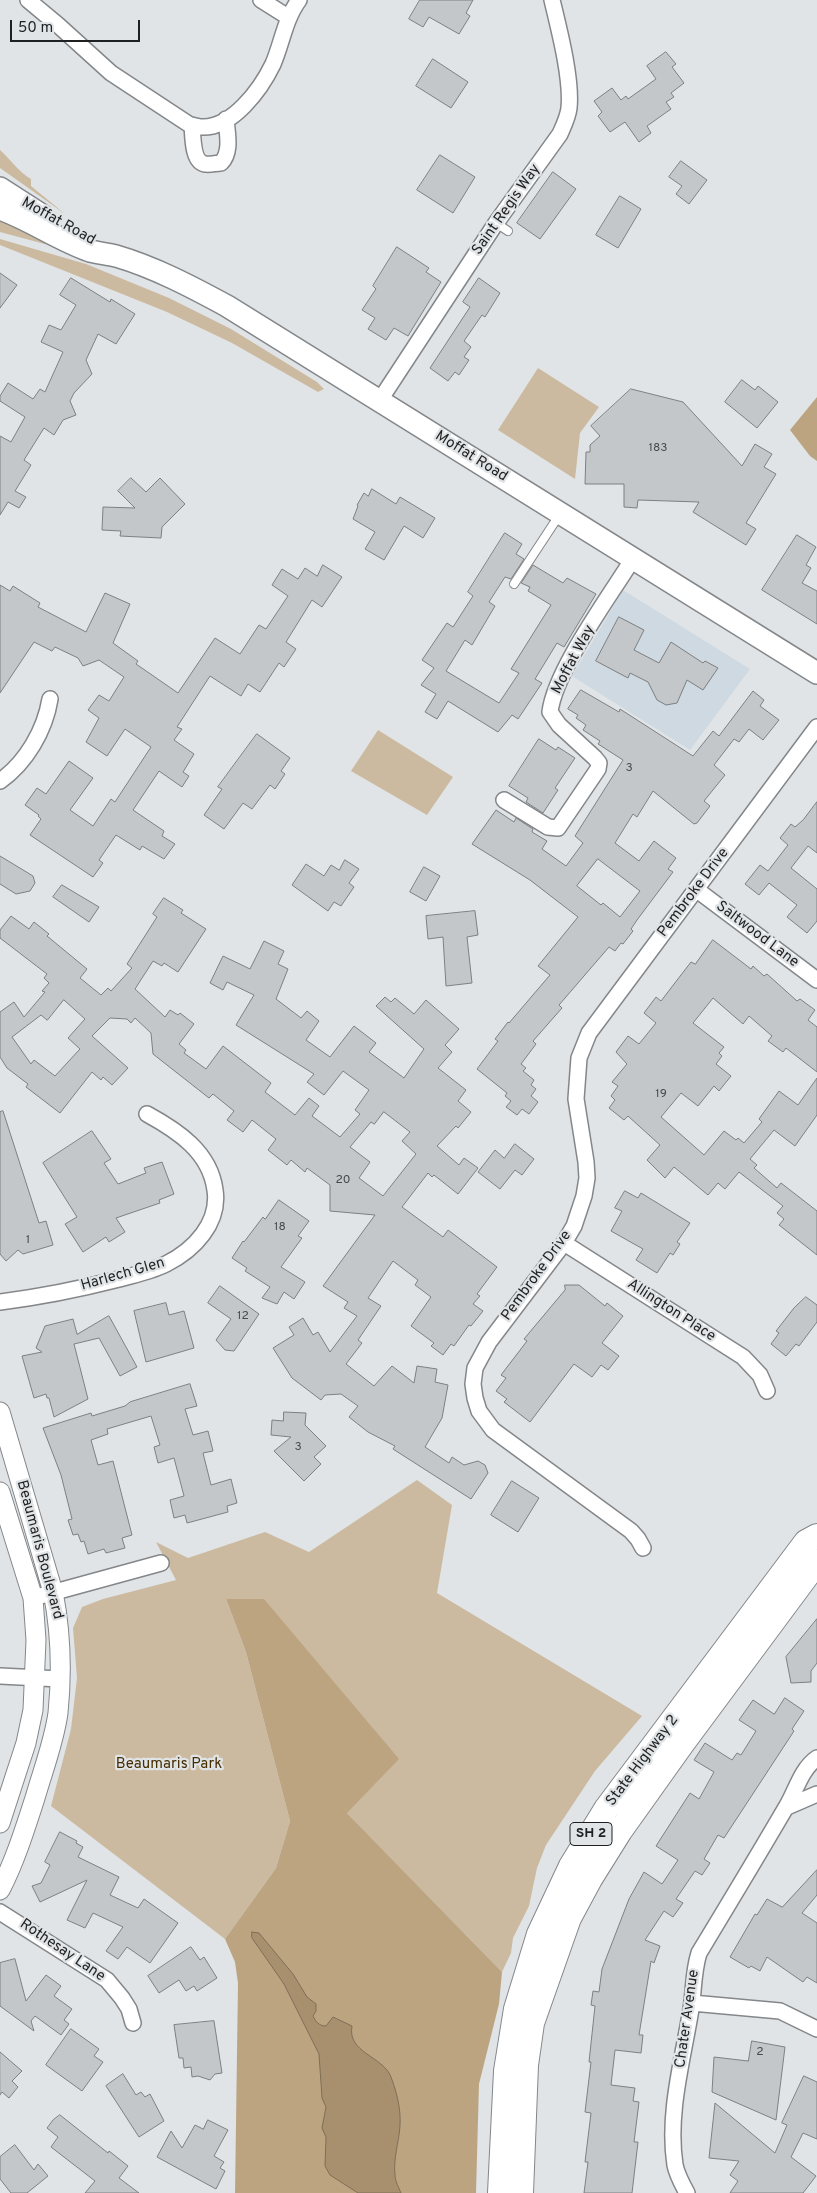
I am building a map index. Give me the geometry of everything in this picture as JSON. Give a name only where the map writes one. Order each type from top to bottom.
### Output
[{"type":"highway","name":"State Highway 2","points":[[500,2193],[506,2071],[516,2009],[539,1934],[571,1866],[606,1809],[806,1542],[817,1536]]},
{"type":"highway","name":"State Highway 2","points":[[521,2193],[526,2065],[532,2022],[569,1918],[590,1879],[620,1831],[817,1562]]},
{"type":"main road","name":"Moffat Road","points":[[0,188],[46,217],[94,240],[116,256]]},
{"type":"main road","name":"Moffat Road","points":[[0,209],[15,214],[50,234],[90,251],[116,256],[150,269],[227,306],[634,557],[817,673]]},
{"type":"street","points":[[28,0],[110,73],[192,125],[202,127],[226,119],[247,104],[273,64],[288,17],[299,0]]},
{"type":"street","points":[[261,0],[288,17]]},
{"type":"street","name":"Saint Regis Way","points":[[380,400],[502,227],[560,134],[566,121],[569,107],[566,70],[552,0]]},
{"type":"street","points":[[192,125],[195,152],[198,160],[204,164],[221,163],[226,158],[228,152],[226,119]]},
{"type":"street","name":"Moffat Way","points":[[504,800],[548,827],[558,828],[598,768],[595,758],[550,712],[552,703],[573,656],[634,557]]},
{"type":"street","points":[[0,781],[16,767],[44,725],[50,699]]},
{"type":"street","name":"Pembroke Drive","points":[[643,1548],[631,1531],[493,1430],[479,1411],[474,1398],[474,1368],[480,1355],[564,1243],[580,1211],[587,1178],[576,1099],[579,1058],[589,1033],[817,728]]},
{"type":"street","name":"Saltwood Lane","points":[[697,890],[817,980]]},
{"type":"street","name":"Harlech Glen","points":[[0,1302],[55,1294],[141,1273],[166,1264],[182,1255],[202,1236],[212,1218],[215,1207],[215,1188],[209,1166],[181,1134],[147,1114]]},
{"type":"street","name":"Allington Place","points":[[564,1243],[743,1357],[760,1375],[768,1391]]},
{"type":"street","name":"Beaumaris Boulevard","points":[[0,1412],[53,1592],[59,1622],[60,1679],[58,1715],[49,1752],[28,1821],[0,1890]]},
{"type":"street","name":"Beaumaris Boulevard","points":[[0,1492],[33,1598],[36,1640],[36,1677],[33,1710],[26,1743],[0,1823]]},
{"type":"street","points":[[33,1598],[161,1563]]},
{"type":"street","points":[[0,1676],[60,1679]]},
{"type":"street","name":"Chater Avenue","points":[[687,2193],[675,2166],[675,2109],[692,2003],[695,1966],[699,1953],[787,1807],[800,1778],[817,1758]]},
{"type":"street","points":[[787,1807],[817,1794]]},
{"type":"street","name":"Rothesay Lane","points":[[0,1912],[106,1980],[129,2009],[133,2023]]},
{"type":"street","points":[[692,2003],[780,2011],[817,2029]]},
{"type":"lane","points":[[514,584],[561,512]]},
{"type":"shaded area","points":[[817,397],[817,461],[810,456],[790,430]]},
{"type":"shaded area","points":[[623,590],[750,669],[690,750],[572,676]]},
{"type":"shaded area","points":[[226,1599],[264,1599],[399,1759],[347,1813],[502,1972],[499,2004],[479,2084],[476,2193],[235,2193],[238,1983],[235,1962],[225,1939],[276,1868],[290,1821],[246,1652]]},
{"type":"shaded area","points":[[252,1932],[259,1933],[293,1974],[307,1997],[316,2004],[316,2011],[313,2016],[317,2022],[326,2026],[333,2017],[352,2026],[352,2035],[355,2042],[381,2064],[391,2077],[400,2113],[395,2169],[396,2180],[401,2193],[358,2193],[330,2175],[325,2166],[326,2137],[322,2128],[326,2107],[322,2098],[319,2054],[284,1984],[252,1938]]},
{"type":"green space","points":[[0,150],[31,179],[31,186],[65,214],[0,168]]},
{"type":"green space","points":[[0,219],[52,246],[0,232]]},
{"type":"green space","points":[[0,239],[86,264],[169,298],[231,329],[317,382],[324,389],[318,392],[232,343],[167,312],[0,245]]},
{"type":"green space","points":[[538,368],[599,407],[580,433],[575,479],[498,430]]},
{"type":"green space","points":[[378,730],[453,777],[427,815],[351,771]]},
{"type":"green space","name":"Beaumaris Park","points":[[417,1480],[452,1505],[437,1593],[642,1716],[595,1771],[546,1845],[537,1868],[529,1906],[513,1938],[511,1953],[502,1972],[347,1813],[264,1599],[226,1599],[246,1652],[290,1821],[276,1868],[225,1939],[51,1806],[71,1729],[77,1678],[73,1628],[82,1607],[103,1599],[176,1580],[156,1542],[188,1558],[265,1532],[309,1552]]},
{"type":"building","points":[[420,0],[473,0],[466,13],[470,16],[459,34],[429,17],[423,27],[409,19]]},
{"type":"building","points":[[666,52],[676,64],[672,67],[684,83],[671,93],[674,97],[666,102],[671,109],[647,126],[651,133],[639,142],[625,122],[610,132],[598,116],[602,112],[594,101],[612,88],[621,100],[626,96],[628,99],[656,79],[647,66]]},
{"type":"building","points":[[433,59],[468,82],[451,108],[416,86]]},
{"type":"building","points":[[440,155],[475,177],[453,213],[417,190]]},
{"type":"building","points":[[681,161],[707,180],[689,204],[676,194],[682,186],[669,177]]},
{"type":"building","points":[[553,172],[576,189],[540,239],[517,223]]},
{"type":"building","points":[[620,196],[641,209],[618,248],[596,235]]},
{"type":"building","points":[[397,247],[429,268],[426,272],[441,282],[408,336],[394,328],[386,340],[368,329],[375,318],[362,310],[376,289],[373,286]]},
{"type":"building","points":[[0,273],[17,285],[0,308]]},
{"type":"building","points":[[71,278],[110,302],[111,299],[135,314],[116,344],[98,334],[86,360],[92,374],[74,393],[70,401],[76,415],[63,420],[54,435],[44,428],[24,460],[31,465],[15,491],[26,497],[19,508],[8,502],[0,515],[0,436],[11,442],[25,417],[0,401],[0,396],[8,383],[33,399],[40,389],[45,392],[63,352],[41,342],[49,325],[61,330],[76,305],[60,295]]},
{"type":"building","points":[[479,278],[500,293],[485,317],[482,315],[464,341],[471,347],[464,357],[469,360],[459,375],[455,372],[448,381],[430,368],[470,307],[463,302]]},
{"type":"building","points":[[742,380],[755,390],[758,386],[778,402],[757,428],[725,402]]},
{"type":"building","points":[[631,389],[683,402],[742,466],[755,444],[772,454],[764,467],[776,474],[746,523],[756,529],[746,545],[693,512],[699,502],[638,500],[637,508],[624,507],[624,484],[585,484],[586,452],[590,452],[590,445],[600,436],[591,426]]},
{"type":"building","points":[[131,478],[146,492],[160,478],[185,504],[162,527],[161,538],[120,536],[121,531],[102,530],[103,507],[135,508],[118,491]]},
{"type":"building","points":[[372,489],[396,504],[400,497],[435,518],[423,538],[404,526],[384,560],[365,549],[375,532],[353,519],[357,505],[364,493],[368,496]]},
{"type":"building","points":[[505,533],[522,544],[516,554],[524,559],[511,579],[505,577],[489,602],[495,606],[472,645],[465,640],[446,671],[499,703],[519,673],[511,669],[551,605],[528,591],[530,587],[521,583],[533,565],[563,583],[567,578],[596,594],[564,647],[557,643],[535,679],[542,683],[518,719],[512,715],[498,732],[448,701],[437,719],[425,712],[436,694],[421,685],[434,668],[422,660],[447,623],[453,627],[473,596],[468,592]]},
{"type":"building","points":[[797,535],[816,547],[806,565],[811,568],[802,583],[817,591],[817,624],[762,590]]},
{"type":"building","points":[[323,565],[342,577],[322,607],[312,600],[286,642],[296,649],[284,667],[279,663],[260,692],[248,684],[241,696],[210,676],[177,727],[182,729],[174,740],[194,754],[183,772],[189,776],[182,787],[159,771],[133,810],[164,831],[162,836],[175,844],[164,859],[142,846],[140,850],[116,835],[99,860],[103,863],[93,877],[30,835],[41,819],[39,815],[25,805],[37,788],[46,794],[69,761],[93,778],[70,810],[93,826],[111,799],[115,802],[151,747],[125,729],[107,756],[86,742],[99,718],[88,710],[99,695],[109,701],[124,677],[99,660],[83,666],[78,658],[55,647],[52,651],[34,642],[0,693],[0,585],[10,591],[13,586],[40,603],[38,607],[86,632],[105,593],[130,604],[113,643],[138,661],[136,664],[178,693],[215,638],[240,654],[259,625],[266,629],[288,596],[272,585],[282,569],[298,579],[305,568],[317,576]]},
{"type":"building","points":[[619,617],[644,630],[634,650],[659,663],[671,642],[703,663],[705,661],[718,668],[703,690],[687,680],[677,703],[666,705],[657,700],[648,682],[630,673],[628,678],[596,661]]},
{"type":"building","points":[[581,690],[619,712],[620,709],[693,756],[713,731],[719,736],[753,691],[764,700],[760,706],[779,720],[763,740],[749,729],[739,742],[734,739],[714,765],[725,775],[704,801],[710,806],[697,823],[694,824],[653,791],[637,817],[633,814],[615,843],[639,861],[654,841],[676,858],[668,869],[673,872],[637,920],[631,929],[633,931],[623,944],[621,943],[615,951],[609,947],[559,1005],[562,1008],[533,1041],[536,1044],[521,1064],[526,1068],[523,1071],[534,1080],[531,1085],[536,1089],[531,1096],[538,1102],[529,1114],[522,1109],[517,1115],[506,1107],[511,1101],[505,1096],[507,1093],[477,1069],[498,1041],[495,1039],[508,1022],[550,975],[538,966],[578,917],[530,880],[472,844],[496,810],[514,822],[516,818],[533,829],[532,832],[547,841],[542,849],[566,866],[583,843],[575,836],[623,760],[598,744],[600,741],[583,730],[586,725],[576,718],[578,715],[568,709]],"holes":[[[598,859],[640,891],[620,917],[577,886]]]},
{"type":"building","points":[[257,734],[290,758],[281,771],[285,774],[275,789],[270,785],[252,809],[243,803],[224,829],[204,815],[222,789],[218,787]]},
{"type":"building","points":[[539,739],[556,750],[558,747],[575,758],[555,788],[558,790],[543,813],[526,802],[528,798],[509,786]]},
{"type":"building","points":[[817,802],[817,853],[808,846],[791,868],[817,889],[817,921],[807,933],[787,917],[797,905],[769,883],[759,895],[745,884],[760,865],[768,871],[788,845],[780,838],[791,824],[795,827],[803,820]]},
{"type":"building","points":[[0,856],[33,876],[35,883],[30,891],[16,894],[0,884]]},
{"type":"building","points":[[345,860],[359,869],[349,883],[354,887],[341,906],[334,902],[328,911],[292,885],[306,864],[324,876],[331,865],[339,870]]},
{"type":"building","points":[[424,867],[440,876],[426,901],[410,892]]},
{"type":"building","points":[[62,885],[99,907],[89,922],[53,897]]},
{"type":"building","points":[[164,898],[183,910],[181,913],[206,929],[178,972],[164,963],[162,966],[153,961],[135,989],[165,1017],[170,1010],[178,1015],[180,1013],[194,1024],[179,1044],[186,1050],[184,1053],[206,1069],[223,1046],[271,1083],[265,1092],[295,1115],[309,1098],[319,1106],[312,1116],[340,1137],[360,1114],[355,1110],[369,1090],[343,1071],[324,1095],[307,1082],[314,1074],[236,1025],[254,995],[227,982],[223,990],[210,983],[223,956],[250,969],[264,941],[284,951],[278,964],[288,969],[276,999],[301,1018],[307,1011],[319,1021],[306,1040],[330,1057],[354,1026],[376,1043],[369,1052],[404,1078],[424,1049],[376,1006],[385,997],[391,1002],[395,998],[414,1014],[426,1000],[459,1029],[445,1045],[452,1052],[438,1068],[466,1090],[458,1101],[471,1112],[458,1128],[456,1126],[437,1146],[459,1165],[464,1158],[478,1168],[458,1194],[434,1175],[432,1177],[428,1173],[402,1207],[443,1237],[448,1230],[497,1267],[477,1294],[480,1296],[473,1304],[483,1311],[471,1326],[469,1325],[454,1346],[451,1344],[443,1355],[431,1346],[434,1343],[411,1326],[431,1297],[415,1285],[418,1280],[393,1261],[368,1298],[381,1306],[358,1340],[362,1343],[346,1364],[374,1386],[392,1366],[414,1383],[417,1366],[437,1369],[435,1382],[448,1385],[442,1418],[425,1447],[449,1463],[452,1457],[464,1465],[478,1461],[485,1465],[488,1473],[471,1499],[393,1449],[395,1446],[368,1432],[349,1417],[358,1406],[341,1394],[325,1395],[321,1400],[292,1378],[273,1348],[294,1335],[289,1327],[303,1318],[313,1335],[318,1332],[330,1352],[357,1316],[344,1308],[348,1302],[323,1286],[375,1215],[330,1211],[330,1185],[307,1168],[305,1172],[291,1160],[287,1165],[268,1150],[276,1139],[252,1120],[243,1132],[227,1120],[234,1111],[213,1094],[209,1098],[153,1054],[151,1033],[135,1018],[131,1023],[127,1019],[110,1018],[92,1036],[128,1068],[112,1085],[103,1077],[101,1080],[92,1072],[60,1113],[26,1087],[28,1084],[7,1068],[0,1057],[0,1012],[14,1002],[24,1017],[45,992],[42,991],[49,983],[44,978],[47,974],[0,938],[0,930],[11,916],[29,929],[34,922],[49,934],[47,936],[87,969],[80,978],[101,995],[108,988],[111,991],[132,968],[127,964],[157,917],[153,914]],"holes":[[[64,1000],[85,1019],[68,1038],[80,1049],[55,1076],[34,1060],[31,1064],[12,1037],[41,1015],[47,1020]],[[384,1112],[410,1132],[402,1141],[416,1154],[383,1196],[359,1178],[370,1162],[350,1147],[371,1122],[374,1124]]]},
{"type":"building","points":[[475,911],[478,935],[467,937],[472,983],[446,986],[443,937],[428,939],[426,916]]},
{"type":"building","points":[[713,940],[751,969],[753,966],[764,976],[767,974],[797,1001],[800,999],[815,1010],[808,1020],[817,1027],[817,1072],[786,1048],[783,1052],[768,1041],[772,1036],[749,1016],[743,1024],[713,998],[693,1023],[724,1047],[719,1053],[722,1056],[716,1064],[731,1076],[719,1091],[714,1086],[698,1106],[681,1093],[661,1117],[704,1155],[724,1131],[736,1140],[738,1138],[744,1143],[762,1122],[759,1119],[779,1091],[798,1105],[817,1078],[817,1115],[795,1146],[774,1130],[750,1159],[757,1165],[754,1168],[777,1188],[781,1183],[817,1211],[817,1255],[779,1225],[784,1219],[777,1213],[783,1206],[739,1172],[725,1189],[718,1183],[708,1195],[674,1167],[665,1178],[647,1160],[660,1145],[628,1116],[624,1120],[609,1108],[615,1100],[611,1096],[618,1086],[612,1082],[627,1064],[616,1052],[628,1036],[639,1044],[656,1023],[644,1013],[656,997],[661,1001],[691,962],[695,964]]},
{"type":"building","points":[[3,1111],[39,1223],[46,1221],[53,1245],[23,1254],[18,1250],[6,1261],[0,1254],[0,1112]]},
{"type":"building","points":[[92,1131],[111,1159],[104,1163],[118,1184],[146,1173],[144,1168],[162,1162],[174,1194],[159,1200],[160,1203],[116,1218],[125,1232],[109,1242],[106,1237],[83,1252],[65,1224],[77,1217],[43,1163]]},
{"type":"building","points":[[515,1144],[534,1159],[522,1175],[515,1170],[500,1189],[478,1172],[495,1150],[504,1158]]},
{"type":"building","points":[[625,1191],[638,1198],[641,1193],[690,1223],[677,1242],[680,1244],[673,1255],[670,1253],[657,1273],[636,1260],[643,1249],[611,1231],[622,1211],[615,1208]]},
{"type":"building","points":[[279,1200],[309,1221],[298,1236],[302,1238],[281,1267],[305,1282],[294,1299],[284,1292],[277,1304],[262,1298],[270,1287],[245,1271],[247,1268],[232,1258],[243,1241],[263,1217],[265,1219]]},
{"type":"building","points":[[565,1285],[579,1285],[605,1306],[607,1303],[623,1316],[602,1343],[619,1356],[608,1370],[601,1365],[592,1377],[574,1364],[530,1422],[504,1402],[507,1399],[496,1391],[506,1378],[501,1375],[527,1341],[524,1339],[565,1290]]},
{"type":"building","points":[[220,1286],[259,1314],[234,1351],[225,1350],[216,1340],[231,1319],[208,1303]]},
{"type":"building","points":[[806,1297],[817,1305],[817,1322],[799,1346],[796,1344],[786,1356],[771,1344],[779,1333],[776,1331],[794,1308]]},
{"type":"building","points":[[166,1303],[169,1315],[184,1311],[194,1348],[146,1362],[134,1311]]},
{"type":"building","points":[[109,1316],[137,1367],[120,1376],[99,1338],[74,1344],[88,1399],[54,1417],[49,1398],[47,1398],[46,1394],[34,1398],[22,1356],[42,1352],[36,1348],[45,1326],[73,1319],[77,1334]]},
{"type":"building","points":[[190,1384],[197,1406],[185,1409],[193,1435],[208,1431],[213,1451],[203,1453],[211,1485],[231,1479],[237,1503],[227,1506],[228,1512],[187,1523],[185,1515],[174,1518],[170,1500],[184,1496],[174,1458],[158,1463],[154,1447],[160,1445],[151,1416],[107,1429],[108,1434],[91,1440],[98,1465],[113,1461],[132,1535],[122,1538],[125,1548],[106,1553],[104,1549],[88,1554],[84,1541],[81,1542],[78,1534],[73,1535],[68,1520],[72,1519],[61,1475],[43,1428],[91,1413],[92,1416],[125,1406],[130,1402]]},
{"type":"building","points":[[284,1412],[306,1413],[305,1425],[326,1446],[314,1457],[321,1464],[304,1481],[274,1451],[291,1437],[271,1435],[272,1420],[283,1421]]},
{"type":"building","points":[[512,1481],[539,1498],[518,1532],[491,1515]]},
{"type":"building","points":[[817,1619],[817,1663],[811,1671],[811,1682],[791,1683],[786,1657]]},
{"type":"building","points":[[785,1698],[804,1711],[792,1729],[794,1731],[724,1838],[718,1835],[704,1859],[710,1863],[702,1875],[695,1871],[676,1899],[683,1903],[673,1917],[664,1911],[645,1940],[660,1946],[654,1963],[651,1961],[639,2035],[643,2035],[641,2053],[615,2050],[611,2085],[635,2088],[633,2101],[639,2102],[634,2142],[638,2142],[632,2193],[584,2193],[588,2162],[585,2162],[591,2113],[585,2112],[595,2006],[591,2005],[593,1991],[599,1992],[602,1969],[629,1899],[644,1872],[662,1884],[678,1860],[656,1846],[690,1793],[699,1799],[714,1772],[694,1760],[705,1743],[732,1760],[737,1753],[741,1755],[756,1731],[739,1720],[753,1700],[774,1714]]},
{"type":"building","points":[[60,1832],[77,1841],[76,1843],[83,1847],[78,1857],[119,1877],[110,1895],[138,1908],[144,1899],[178,1923],[150,1963],[127,1947],[118,1959],[106,1951],[123,1927],[93,1913],[85,1928],[67,1920],[87,1880],[40,1902],[32,1886],[41,1883],[50,1865],[45,1862]]},
{"type":"building","points":[[817,1870],[817,1895],[802,1913],[817,1923],[817,1983],[807,1977],[803,1982],[767,1957],[760,1971],[751,1966],[749,1968],[730,1957],[755,1914],[757,1915],[767,1899],[782,1907]]},
{"type":"building","points":[[191,1947],[200,1960],[204,1957],[217,1978],[197,1991],[194,1986],[186,1991],[179,1980],[159,1993],[148,1976]]},
{"type":"building","points":[[15,1959],[26,2001],[46,1975],[61,1986],[54,1996],[72,2009],[64,2020],[69,2024],[61,2035],[35,2016],[31,2021],[34,2031],[0,2006],[0,1963]]},
{"type":"building","points":[[214,2021],[222,2073],[215,2074],[210,2080],[198,2076],[192,2077],[191,2067],[184,2068],[183,2058],[179,2058],[174,2025]]},
{"type":"building","points":[[71,2029],[99,2049],[94,2056],[103,2062],[82,2091],[46,2065]]},
{"type":"building","points":[[752,2041],[785,2047],[776,2120],[712,2092],[714,2057],[748,2061]]},
{"type":"building","points":[[0,2052],[22,2071],[12,2081],[18,2087],[9,2098],[2,2092],[0,2095]]},
{"type":"building","points":[[123,2074],[136,2095],[141,2092],[145,2097],[150,2094],[164,2121],[139,2137],[106,2086]]},
{"type":"building","points":[[804,2076],[817,2082],[817,2139],[803,2133],[791,2157],[816,2176],[803,2193],[730,2193],[738,2181],[730,2175],[739,2161],[709,2158],[715,2103],[775,2153],[787,2125],[782,2123]]},
{"type":"building","points":[[60,2115],[108,2153],[109,2151],[128,2166],[119,2178],[139,2193],[85,2193],[95,2181],[51,2147],[58,2137],[47,2128]]},
{"type":"building","points":[[208,2120],[228,2130],[214,2156],[224,2162],[220,2168],[225,2171],[216,2189],[157,2157],[171,2131],[182,2148],[195,2125],[203,2129]]},
{"type":"building","points":[[15,2145],[34,2170],[38,2164],[48,2176],[27,2193],[11,2193],[0,2179],[0,2157]]}]
